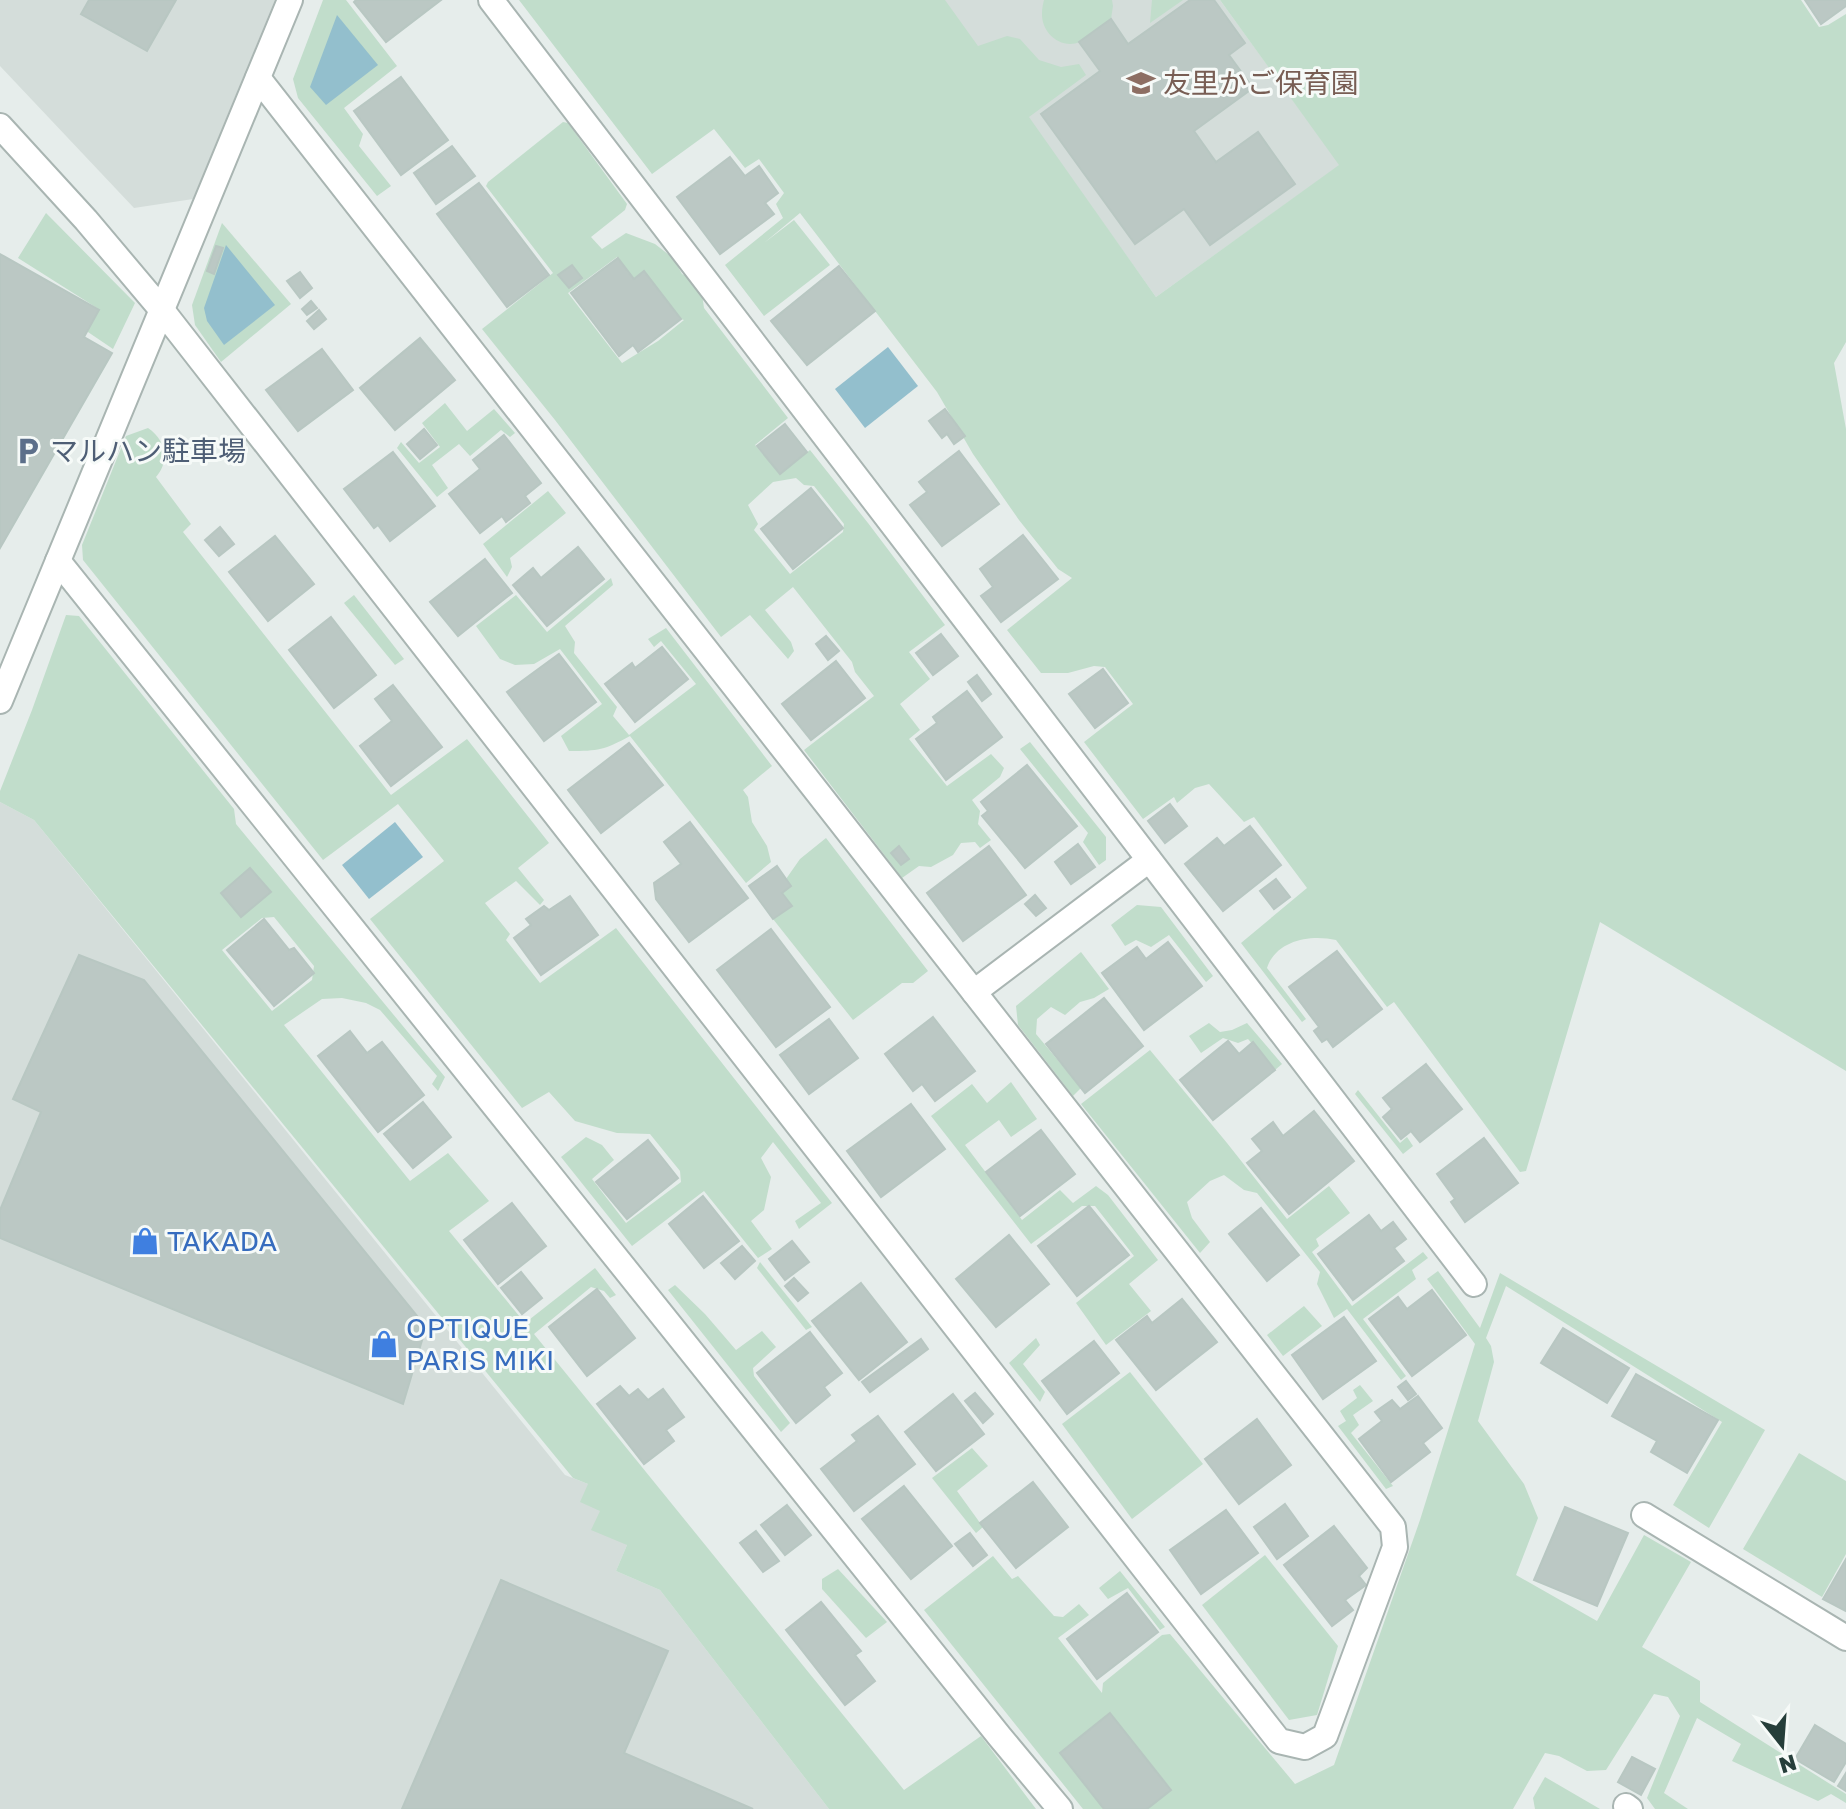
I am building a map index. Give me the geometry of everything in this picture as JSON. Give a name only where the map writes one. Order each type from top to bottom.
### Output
[{"type":"street","points":[[3,694],[290,0]]},
{"type":"street","points":[[491,0],[1474,1284]]},
{"type":"street","points":[[0,126],[86,220],[161,309],[1279,1741],[1305,1747],[1325,1736],[1395,1547],[1393,1527],[258,78]]},
{"type":"street","points":[[58,561],[1060,1809]]},
{"type":"street","points":[[974,992],[1149,860]]},
{"type":"street","points":[[1644,1515],[1846,1638]]},
{"type":"shaded area","points":[[0,0],[275,0],[193,199],[134,208],[0,66]]},
{"type":"shaded area","name":"友里かご保育園","points":[[944,0],[1220,0],[1340,165],[1156,297]]},
{"type":"shaded area","points":[[0,802],[34,820],[565,1475],[588,1484],[600,1510],[627,1545],[616,1571],[660,1590],[829,1809],[0,1809]]},
{"type":"green space","points":[[323,0],[346,0],[397,66],[344,108],[363,134],[359,146],[391,186],[377,196],[298,98],[293,79]]},
{"type":"green space","points":[[519,0],[945,0],[978,46],[1007,36],[1020,39],[1039,60],[1061,67],[1079,64],[1086,75],[1029,117],[1156,297],[1339,165],[1220,0],[1801,0],[1819,27],[1846,14],[1846,342],[1834,363],[1846,429],[1846,1071],[1600,922],[1526,1171],[1520,1172],[1394,1002],[1387,1007],[1336,940],[1306,939],[1286,945],[1267,968],[1306,1019],[1302,1022],[1241,943],[1307,888],[1254,817],[1244,822],[1209,784],[1195,788],[1177,803],[1174,797],[1143,819],[1084,742],[1133,704],[1105,667],[1094,666],[1068,673],[1041,673],[1007,630],[1072,578],[1058,569],[1019,520],[973,454],[937,392],[800,213],[764,243],[794,220],[830,265],[764,316],[725,265],[783,218],[776,204],[784,193],[759,159],[745,168],[714,129],[652,174]]},
{"type":"green space","points":[[1044,0],[1112,0],[1111,19],[1084,40],[1065,44],[1053,38],[1045,27],[1042,13]]},
{"type":"green space","points":[[1152,0],[1183,0],[1150,23]]},
{"type":"green space","points":[[563,122],[568,123],[627,204],[625,210],[591,237],[602,249],[626,233],[655,244],[673,258],[682,274],[690,278],[702,294],[704,308],[788,418],[755,445],[780,474],[810,450],[945,625],[909,652],[930,679],[900,704],[920,730],[909,739],[947,786],[991,754],[1004,768],[1000,777],[972,800],[980,811],[978,824],[991,840],[980,848],[975,842],[961,843],[953,855],[931,867],[919,866],[902,878],[804,750],[874,696],[855,672],[852,662],[793,587],[765,610],[791,642],[794,651],[788,659],[750,615],[721,637],[482,329],[553,273],[486,186]],"holes":[[[617,257],[634,279],[644,272],[684,320],[658,341],[622,363],[568,293]],[[796,478],[804,485],[814,486],[844,524],[843,532],[790,574],[754,530],[758,524],[748,505],[773,482]]]},
{"type":"green space","points":[[46,213],[135,303],[113,349],[85,330],[97,308],[18,258]]},
{"type":"green space","points":[[222,223],[291,304],[221,362],[195,325],[192,305]]},
{"type":"green space","points":[[445,403],[467,431],[494,409],[515,433],[510,437],[501,430],[470,456],[459,444],[432,465],[448,488],[437,497],[397,448],[401,442],[419,463],[440,447],[422,423]]},
{"type":"green space","points":[[148,428],[159,438],[164,451],[163,464],[156,477],[191,524],[183,532],[391,795],[467,739],[549,843],[518,868],[544,900],[540,905],[516,881],[485,903],[510,934],[506,940],[540,983],[616,928],[832,1203],[799,1229],[795,1221],[821,1203],[773,1142],[761,1158],[771,1177],[764,1210],[751,1221],[772,1249],[758,1258],[704,1191],[632,1246],[561,1157],[586,1137],[602,1145],[614,1160],[592,1179],[626,1223],[681,1182],[680,1171],[650,1134],[617,1133],[575,1121],[549,1092],[522,1108],[370,919],[444,861],[398,804],[323,860],[83,560],[82,545],[126,436]]},
{"type":"green space","points":[[548,491],[566,513],[510,558],[512,567],[507,577],[483,544]]},
{"type":"green space","points":[[611,578],[613,585],[565,626],[575,642],[574,653],[617,707],[613,716],[629,735],[696,684],[661,641],[654,647],[648,639],[666,628],[772,766],[743,790],[748,797],[752,822],[767,846],[771,862],[746,883],[630,736],[601,749],[569,751],[561,736],[602,704],[560,649],[534,664],[515,665],[500,659],[476,626],[516,595],[547,632]]},
{"type":"green space","points":[[354,595],[404,659],[395,665],[344,603]]},
{"type":"green space","points":[[66,615],[79,616],[234,809],[236,824],[445,1077],[438,1091],[432,1084],[437,1076],[380,1010],[366,1003],[342,998],[322,999],[284,1025],[410,1181],[448,1153],[489,1201],[449,1231],[525,1323],[595,1268],[616,1295],[610,1298],[604,1291],[591,1287],[534,1334],[904,1790],[981,1736],[1036,1809],[829,1809],[660,1590],[616,1571],[627,1545],[591,1530],[600,1511],[580,1502],[588,1484],[573,1478],[34,820],[0,802],[0,791]],"holes":[[[274,917],[314,966],[312,980],[272,1011],[222,950],[262,918]]]},
{"type":"green space","points":[[1030,742],[1106,837],[1106,860],[1099,865],[1083,842],[1088,833],[1020,749]]},
{"type":"green space","points":[[826,838],[928,971],[913,983],[902,983],[853,1020],[773,919],[792,906],[782,893],[791,886],[786,879],[800,859]]},
{"type":"green space","points":[[1137,905],[1161,907],[1213,976],[1206,982],[1169,935],[1151,947],[1136,940],[1125,946],[1111,925]]},
{"type":"green space","points":[[1081,952],[1109,989],[1080,1002],[1065,1015],[1051,1007],[1037,1019],[1036,1034],[1081,1088],[1073,1096],[1018,1025],[1016,1006]]},
{"type":"green space","points":[[1209,1023],[1220,1032],[1247,1023],[1282,1064],[1275,1070],[1248,1039],[1238,1043],[1223,1038],[1201,1053],[1189,1036]]},
{"type":"green space","points":[[1150,1050],[1287,1219],[1329,1186],[1350,1213],[1316,1239],[1319,1246],[1312,1252],[1352,1306],[1423,1252],[1428,1258],[1412,1270],[1416,1279],[1363,1319],[1406,1376],[1401,1380],[1347,1309],[1334,1318],[1317,1284],[1320,1272],[1257,1193],[1244,1190],[1224,1175],[1210,1181],[1187,1202],[1192,1218],[1210,1242],[1200,1253],[1081,1104]]},
{"type":"green space","points":[[1011,1082],[1037,1119],[1011,1137],[999,1120],[965,1145],[1022,1220],[1060,1190],[1073,1203],[1096,1186],[1108,1195],[1158,1260],[1129,1284],[1151,1311],[1106,1345],[1076,1303],[1134,1256],[1095,1206],[1082,1206],[1031,1244],[931,1116],[972,1084],[987,1103]]},
{"type":"green space","points":[[1358,1090],[1400,1143],[1407,1137],[1413,1146],[1403,1154],[1355,1094]]},
{"type":"green space","points":[[760,1262],[812,1327],[806,1330],[757,1268]]},
{"type":"green space","points":[[1438,1271],[1480,1328],[1500,1273],[1765,1430],[1709,1528],[1673,1505],[1722,1422],[1506,1286],[1486,1338],[1494,1362],[1478,1421],[1524,1484],[1538,1518],[1516,1575],[1597,1621],[1644,1535],[1691,1562],[1642,1647],[1700,1681],[1700,1702],[1846,1794],[1846,1803],[1831,1794],[1818,1801],[1732,1761],[1741,1744],[1697,1718],[1664,1793],[1688,1809],[1655,1809],[1647,1798],[1680,1716],[1668,1697],[1654,1694],[1606,1770],[1587,1771],[1559,1756],[1545,1753],[1513,1809],[1147,1809],[1171,1789],[1110,1713],[1060,1753],[1104,1809],[1083,1809],[924,1610],[993,1556],[1012,1579],[1018,1576],[1054,1616],[1063,1617],[1079,1604],[1089,1615],[1058,1638],[1102,1693],[1103,1683],[1162,1635],[1170,1634],[1295,1784],[1334,1765],[1420,1520],[1475,1344],[1427,1279]]},
{"type":"green space","points":[[675,1285],[736,1350],[762,1331],[776,1347],[753,1368],[754,1376],[790,1423],[781,1432],[668,1290]]},
{"type":"green space","points":[[1304,1306],[1322,1326],[1283,1356],[1267,1335]]},
{"type":"green space","points":[[1036,1338],[1040,1345],[1023,1364],[1045,1392],[1040,1402],[1009,1363]]},
{"type":"green space","points":[[1130,1372],[1203,1464],[1132,1519],[1062,1424]]},
{"type":"green space","points":[[1360,1385],[1373,1401],[1353,1415],[1359,1425],[1351,1433],[1393,1486],[1386,1489],[1338,1426],[1346,1421],[1340,1411],[1357,1398],[1353,1390]]},
{"type":"green space","points":[[972,1448],[988,1466],[957,1491],[983,1527],[976,1533],[932,1478]]},
{"type":"green space","points":[[1799,1453],[1846,1481],[1846,1554],[1822,1597],[1743,1549]]},
{"type":"green space","points":[[1265,1555],[1338,1646],[1317,1715],[1289,1720],[1202,1605]]},
{"type":"green space","points":[[838,1569],[887,1622],[866,1638],[822,1589],[822,1579]]},
{"type":"green space","points":[[1120,1571],[1165,1627],[1160,1630],[1128,1588],[1108,1599],[1099,1588]]},
{"type":"green space","points":[[1545,1777],[1600,1809],[1535,1809],[1533,1798]]},
{"type":"water","points":[[337,15],[378,65],[326,105],[310,87]]},
{"type":"water","points":[[226,245],[275,305],[224,345],[207,321],[204,308]]},
{"type":"water","points":[[888,347],[918,386],[865,428],[835,389]]},
{"type":"water","points":[[395,822],[423,857],[369,899],[342,865]]},
{"type":"building","points":[[89,0],[176,0],[147,51],[81,14]]},
{"type":"building","points":[[441,0],[386,42],[354,2]]},
{"type":"building","points":[[1190,0],[1214,0],[1245,43],[1229,55],[1253,88],[1194,131],[1216,162],[1258,132],[1295,184],[1210,245],[1184,209],[1135,244],[1041,114],[1100,71],[1079,42],[1111,19],[1128,44]]},
{"type":"building","points":[[1805,0],[1846,0],[1846,6],[1821,24]]},
{"type":"building","points":[[401,77],[448,140],[401,175],[354,111]]},
{"type":"building","points":[[452,146],[475,176],[436,204],[414,173]]},
{"type":"building","points":[[730,157],[745,176],[759,166],[778,193],[765,203],[774,214],[720,254],[677,197]]},
{"type":"building","points":[[479,183],[549,275],[507,307],[437,214]]},
{"type":"building","points":[[216,246],[223,248],[214,274],[207,271]]},
{"type":"building","name":"マルハン駐車場","points":[[0,254],[99,310],[84,337],[112,353],[0,548]]},
{"type":"building","points":[[618,258],[634,279],[644,271],[681,319],[638,352],[633,345],[619,356],[571,293]]},
{"type":"building","points":[[572,265],[582,278],[569,288],[558,275]]},
{"type":"building","points":[[839,266],[875,311],[807,365],[771,321]]},
{"type":"building","points":[[300,272],[312,288],[300,298],[287,281]]},
{"type":"building","points":[[311,301],[317,308],[307,315],[302,309]]},
{"type":"building","points":[[319,310],[326,319],[314,329],[307,321]]},
{"type":"building","points":[[420,338],[455,380],[395,430],[360,388]]},
{"type":"building","points":[[322,349],[353,390],[298,431],[266,390]]},
{"type":"building","points":[[945,409],[965,436],[954,444],[947,434],[942,438],[929,421]]},
{"type":"building","points":[[785,424],[807,452],[780,474],[757,446]]},
{"type":"building","points":[[424,429],[437,445],[420,459],[407,444]]},
{"type":"building","points":[[504,435],[541,483],[525,496],[530,503],[506,522],[502,516],[480,533],[449,494],[480,469],[473,460]]},
{"type":"building","points":[[959,451],[999,504],[942,546],[910,505],[927,492],[919,482]]},
{"type":"building","points":[[393,452],[435,506],[390,541],[378,525],[374,528],[344,489]]},
{"type":"building","points":[[811,488],[843,528],[793,569],[761,529]]},
{"type":"building","points":[[220,527],[234,544],[219,556],[205,540]]},
{"type":"building","points":[[1023,535],[1058,579],[1001,622],[981,596],[993,587],[980,569]]},
{"type":"building","points":[[275,536],[314,584],[268,621],[229,572]]},
{"type":"building","points":[[578,547],[604,579],[547,626],[513,585],[533,568],[541,578]]},
{"type":"building","points":[[485,559],[512,593],[458,636],[430,602]]},
{"type":"building","points":[[331,617],[376,675],[334,708],[289,650]]},
{"type":"building","points":[[941,634],[958,656],[933,675],[916,653]]},
{"type":"building","points":[[826,636],[839,651],[828,660],[816,644]]},
{"type":"building","points":[[662,647],[688,679],[635,722],[605,684],[632,663],[635,668]]},
{"type":"building","points":[[559,654],[596,702],[544,741],[507,692]]},
{"type":"building","points":[[836,661],[865,698],[811,740],[782,704]]},
{"type":"building","points":[[1103,669],[1128,703],[1095,728],[1069,694]]},
{"type":"building","points":[[977,675],[991,694],[982,701],[968,682]]},
{"type":"building","points":[[393,685],[442,747],[391,786],[360,746],[392,721],[375,699]]},
{"type":"building","points":[[967,691],[1002,737],[946,780],[916,739],[937,723],[933,717]]},
{"type":"building","points":[[629,743],[663,785],[601,833],[568,790]]},
{"type":"building","points":[[1027,765],[1077,826],[1025,868],[982,816],[988,811],[981,802]]},
{"type":"building","points":[[1170,804],[1187,826],[1165,843],[1148,821]]},
{"type":"building","points":[[690,822],[748,898],[689,942],[656,899],[654,883],[681,864],[664,842]]},
{"type":"building","points":[[1250,826],[1281,865],[1223,911],[1185,864],[1217,838],[1224,846]]},
{"type":"building","points":[[1078,844],[1095,867],[1071,884],[1055,862]]},
{"type":"building","points":[[899,846],[909,859],[901,865],[891,853]]},
{"type":"building","points":[[989,846],[1026,895],[963,941],[927,893]]},
{"type":"building","points":[[777,866],[791,886],[782,893],[792,906],[773,919],[749,886]]},
{"type":"building","points":[[250,868],[271,892],[241,917],[221,893]]},
{"type":"building","points":[[1276,879],[1290,897],[1274,909],[1260,891]]},
{"type":"building","points":[[1035,895],[1046,908],[1036,916],[1025,904]]},
{"type":"building","points":[[570,896],[598,935],[541,975],[514,938],[531,925],[526,919],[544,906],[549,910]]},
{"type":"building","points":[[264,919],[289,950],[294,948],[314,973],[274,1006],[227,950]]},
{"type":"building","points":[[771,929],[830,1007],[776,1047],[717,970]]},
{"type":"building","points":[[1168,942],[1202,986],[1144,1030],[1102,973],[1137,947],[1146,959]]},
{"type":"building","points":[[1337,951],[1382,1009],[1333,1047],[1327,1039],[1322,1042],[1314,1031],[1319,1027],[1289,987]]},
{"type":"building","points":[[79,955],[144,980],[426,1327],[403,1404],[0,1238],[0,1210],[41,1112],[13,1099]]},
{"type":"building","points":[[1104,998],[1143,1046],[1085,1093],[1046,1044]]},
{"type":"building","points":[[933,1017],[975,1071],[935,1101],[922,1084],[913,1091],[885,1054]]},
{"type":"building","points":[[829,1019],[858,1058],[809,1094],[780,1055]]},
{"type":"building","points":[[350,1031],[367,1053],[382,1042],[424,1095],[378,1132],[318,1056]]},
{"type":"building","points":[[1228,1041],[1239,1054],[1253,1042],[1275,1070],[1213,1120],[1180,1080]]},
{"type":"building","points":[[1426,1064],[1462,1109],[1420,1142],[1411,1131],[1401,1139],[1383,1117],[1392,1109],[1383,1098]]},
{"type":"building","points":[[423,1102],[451,1137],[413,1168],[384,1134]]},
{"type":"building","points":[[911,1104],[945,1149],[881,1197],[847,1151]]},
{"type":"building","points":[[1314,1111],[1354,1161],[1289,1214],[1247,1163],[1262,1151],[1252,1139],[1273,1122],[1283,1136]]},
{"type":"building","points":[[1041,1130],[1075,1174],[1020,1216],[986,1172]]},
{"type":"building","points":[[1484,1138],[1518,1183],[1465,1222],[1451,1202],[1455,1199],[1437,1174]]},
{"type":"building","points":[[648,1140],[678,1178],[627,1219],[596,1182]]},
{"type":"building","points":[[703,1196],[739,1241],[704,1268],[669,1224]]},
{"type":"building","points":[[512,1203],[546,1246],[498,1284],[464,1240]]},
{"type":"building","points":[[1089,1206],[1129,1255],[1077,1296],[1038,1246]]},
{"type":"building","points":[[1261,1208],[1299,1255],[1267,1281],[1229,1234]]},
{"type":"building","points":[[1369,1215],[1381,1231],[1393,1222],[1406,1239],[1394,1248],[1404,1261],[1353,1300],[1318,1254]]},
{"type":"building","points":[[1009,1235],[1049,1284],[996,1327],[956,1279]]},
{"type":"building","points":[[792,1241],[809,1262],[785,1280],[769,1259]]},
{"type":"building","points":[[742,1246],[755,1261],[735,1279],[721,1263]]},
{"type":"building","points":[[521,1272],[542,1298],[522,1314],[501,1288]]},
{"type":"building","points":[[794,1278],[808,1293],[798,1301],[785,1286]]},
{"type":"building","points":[[861,1283],[907,1342],[859,1380],[812,1321]]},
{"type":"building","points":[[597,1289],[635,1338],[587,1376],[549,1327]]},
{"type":"building","points":[[1432,1290],[1466,1335],[1412,1376],[1369,1319],[1398,1297],[1407,1309]]},
{"type":"building","points":[[1182,1299],[1217,1342],[1156,1390],[1116,1340],[1147,1316],[1152,1323]]},
{"type":"building","points":[[1344,1317],[1376,1361],[1323,1399],[1292,1355]]},
{"type":"building","points":[[1563,1328],[1629,1368],[1607,1403],[1541,1363]]},
{"type":"building","points":[[810,1332],[842,1373],[824,1387],[830,1395],[796,1423],[757,1373]]},
{"type":"building","points":[[921,1339],[928,1349],[870,1392],[862,1382]]},
{"type":"building","points":[[1094,1341],[1119,1373],[1067,1414],[1042,1381]]},
{"type":"building","points":[[1636,1374],[1718,1420],[1687,1473],[1651,1452],[1657,1441],[1612,1416]]},
{"type":"building","points":[[1406,1381],[1416,1394],[1408,1400],[1398,1387]]},
{"type":"building","points":[[620,1386],[629,1396],[638,1389],[648,1400],[663,1389],[684,1417],[666,1430],[674,1441],[644,1464],[597,1404]]},
{"type":"building","points":[[975,1393],[993,1414],[983,1423],[965,1401]]},
{"type":"building","points":[[953,1394],[984,1434],[936,1471],[905,1432]]},
{"type":"building","points":[[1418,1396],[1442,1428],[1423,1443],[1430,1452],[1391,1482],[1359,1439],[1382,1421],[1375,1412],[1392,1400],[1400,1409]]},
{"type":"building","points":[[878,1416],[915,1464],[854,1511],[821,1469],[857,1441],[852,1435]]},
{"type":"building","points":[[1257,1419],[1291,1465],[1239,1504],[1205,1459]]},
{"type":"building","points":[[1033,1482],[1068,1527],[1016,1568],[980,1523]]},
{"type":"building","points":[[904,1486],[952,1546],[911,1579],[862,1519]]},
{"type":"building","points":[[1285,1504],[1308,1536],[1277,1559],[1254,1527]]},
{"type":"building","points":[[787,1505],[811,1535],[785,1555],[761,1525]]},
{"type":"building","points":[[1565,1507],[1628,1533],[1597,1606],[1534,1580]]},
{"type":"building","points":[[1226,1510],[1258,1553],[1201,1594],[1170,1550]]},
{"type":"building","points":[[1334,1526],[1367,1568],[1359,1576],[1366,1585],[1345,1600],[1353,1610],[1332,1626],[1284,1565]]},
{"type":"building","points":[[756,1531],[779,1561],[763,1572],[740,1543]]},
{"type":"building","points":[[970,1533],[987,1555],[973,1566],[955,1544]]},
{"type":"building","points":[[1846,1559],[1846,1611],[1823,1599]]},
{"type":"building","points":[[501,1580],[668,1651],[624,1753],[753,1809],[402,1809]]},
{"type":"building","points":[[1127,1593],[1158,1632],[1097,1679],[1067,1639]]},
{"type":"building","points":[[821,1602],[861,1651],[855,1655],[875,1681],[845,1705],[786,1630]]},
{"type":"building","points":[[1110,1713],[1171,1790],[1147,1809],[1104,1809],[1060,1753]]},
{"type":"building","points":[[1815,1725],[1846,1744],[1846,1762],[1834,1782],[1795,1759]]},
{"type":"building","points":[[1632,1757],[1655,1769],[1641,1795],[1618,1782]]},
{"type":"building","points":[[1846,1773],[1846,1791],[1838,1786]]},
{"type":"place","name":"友里かご保育園","points":[[1141,83]]},
{"type":"place","name":"マルハン駐車場","points":[[28,451]]},
{"type":"place","name":"TAKADA","points":[[145,1241]]},
{"type":"place","name":"OPTIQUE PARIS MIKI","points":[[384,1344]]}]
